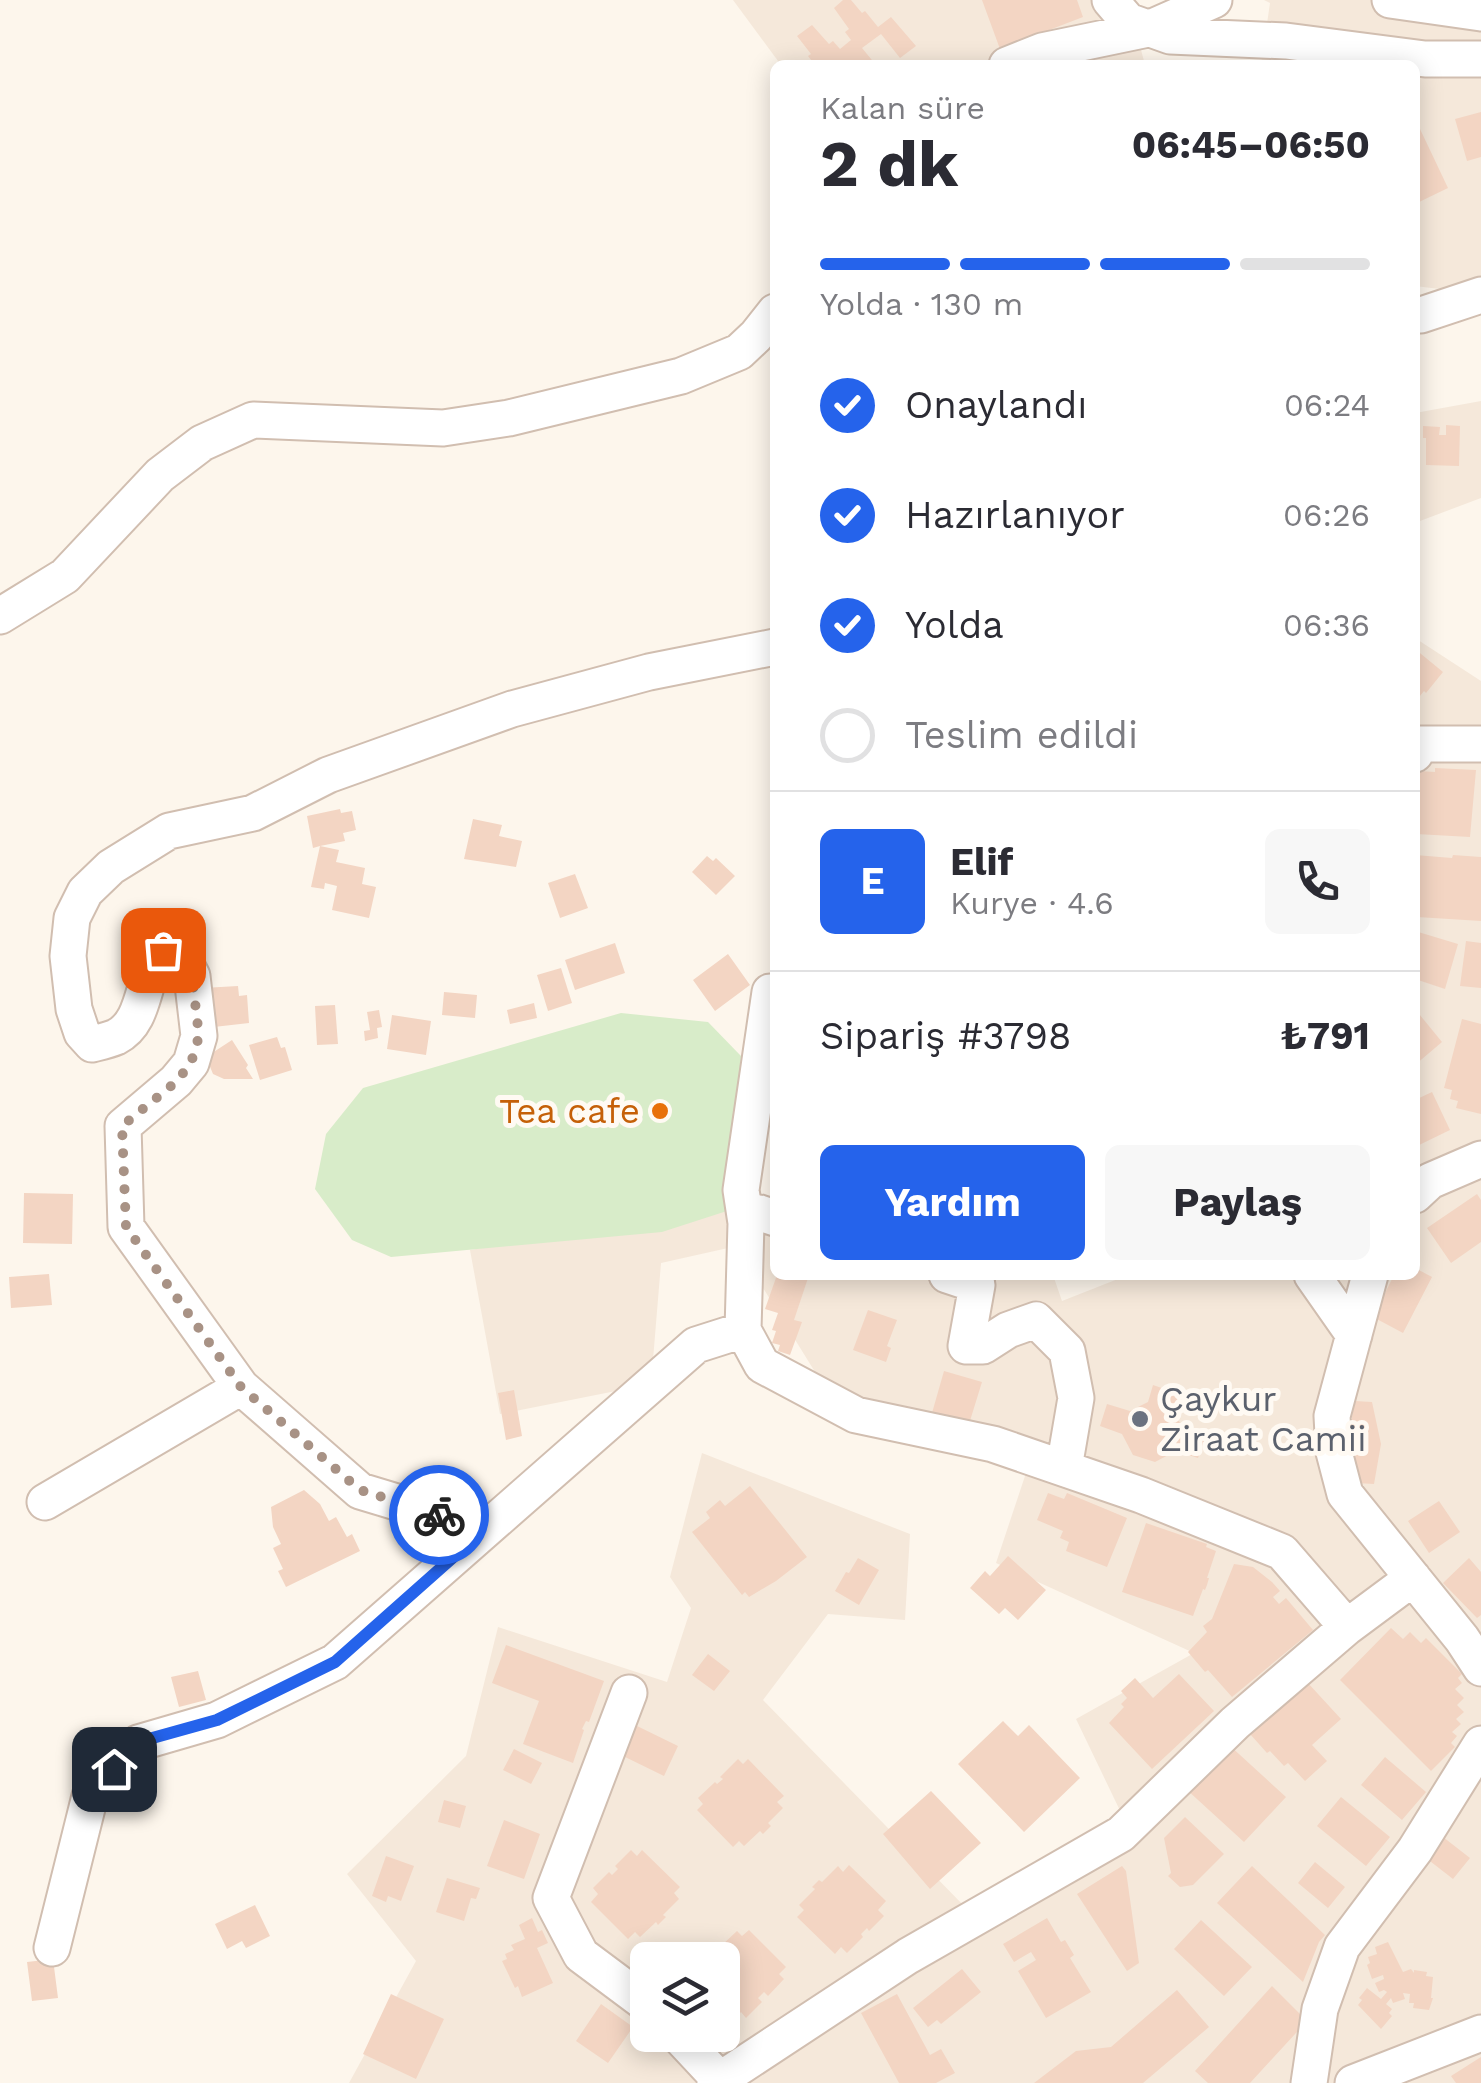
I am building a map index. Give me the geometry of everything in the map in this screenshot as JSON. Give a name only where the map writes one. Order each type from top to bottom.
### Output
[{"type":"street","points":[[1110,0],[1128,21],[1170,36],[1286,41],[1425,59],[1481,59]]},
{"type":"street","points":[[1020,60],[1042,51],[1148,29],[1214,0]]},
{"type":"street","points":[[1390,0],[1466,9]]},
{"type":"street","points":[[1420,315],[1481,296]]},
{"type":"street","points":[[0,616],[65,576],[160,475],[202,443],[253,420],[443,428],[508,418],[681,376],[739,352],[770,318]]},
{"type":"street","points":[[468,1544],[456,1520],[360,1490],[241,1387],[126,1227],[122,1126],[176,1082],[191,1063],[199,1036],[192,976],[181,955],[163,950],[154,959],[136,1017],[120,1036],[92,1044],[82,1033],[74,1009],[68,956],[72,918],[85,892],[111,867],[168,831],[253,813],[328,775],[512,709],[649,672],[770,648]]},
{"type":"street","points":[[1420,744],[1481,744]]},
{"type":"street","points":[[770,992],[741,1190],[760,1220],[743,1264],[743,1330],[762,1365],[856,1415],[993,1444],[1141,1495],[1282,1552],[1347,1627]]},
{"type":"street","points":[[1420,1191],[1430,1182],[1481,1159]]},
{"type":"street","points":[[962,1280],[977,1285],[966,1346],[983,1346],[1008,1330],[1036,1320],[1067,1351],[1076,1398],[1064,1468]]},
{"type":"street","points":[[1316,1280],[1354,1334]]},
{"type":"street","points":[[1369,1280],[1332,1416],[1334,1452],[1345,1494],[1481,1668]]},
{"type":"street","points":[[52,1948],[90,1796],[138,1742],[217,1720],[335,1662],[696,1345],[743,1330]]},
{"type":"street","points":[[45,1502],[241,1387]]},
{"type":"street","points":[[692,2052],[718,2082],[908,1956],[1121,1834],[1235,1723],[1347,1627],[1413,1578]]},
{"type":"street","points":[[630,1692],[551,1898],[581,1955],[630,1992]]},
{"type":"street","points":[[1309,2083],[1320,2009],[1342,1947],[1415,1850],[1481,1744]]},
{"type":"street","points":[[1353,2083],[1481,2033]]},
{"type":"shaded area","points":[[733,0],[1128,0],[1144,60],[777,60]]},
{"type":"shaded area","points":[[1264,0],[1481,0],[1481,294],[1420,287],[1420,60],[1262,60],[1270,3]]},
{"type":"shaded area","points":[[1481,401],[1481,498],[1420,521],[1420,412]]},
{"type":"shaded area","points":[[1420,641],[1481,681],[1481,2083],[349,2083],[416,1961],[347,1874],[466,1756],[498,1627],[667,1682],[691,1608],[670,1577],[702,1453],[910,1534],[905,1620],[828,1614],[763,1700],[966,1908],[1125,1821],[1076,1719],[1194,1653],[996,1563],[1029,1464],[820,1380],[737,1246],[661,1263],[651,1384],[500,1414],[470,1250],[770,1199],[770,1280],[1055,1280],[1062,1301],[1115,1280],[1420,1280]]},
{"type":"green space","points":[[621,1013],[708,1022],[741,1056],[730,1210],[662,1232],[391,1257],[352,1240],[315,1189],[326,1134],[363,1088]]},
{"type":"building","points":[[843,0],[851,0],[878,27],[891,17],[916,46],[900,58],[881,34],[862,48],[872,60],[811,60],[797,36],[812,25],[829,44],[833,41],[840,49],[851,40],[845,32],[849,29],[834,8]]},
{"type":"building","points":[[982,0],[1077,0],[1083,17],[1000,49]]},
{"type":"building","points":[[1481,112],[1481,157],[1467,161],[1455,119]]},
{"type":"building","points":[[1420,129],[1448,188],[1420,202]]},
{"type":"building","points":[[1446,425],[1460,426],[1459,466],[1426,465],[1423,426],[1440,427],[1439,435],[1446,435]]},
{"type":"building","points":[[1420,653],[1443,672],[1420,696]]},
{"type":"building","points":[[1435,768],[1476,770],[1470,837],[1420,834],[1420,771],[1435,772]]},
{"type":"building","points":[[340,809],[341,813],[352,811],[356,830],[343,833],[345,841],[313,848],[307,816]]},
{"type":"building","points":[[473,819],[502,825],[499,836],[522,841],[516,867],[464,859]]},
{"type":"building","points":[[320,846],[339,850],[336,862],[365,868],[362,884],[376,887],[369,918],[332,910],[337,886],[325,883],[324,889],[311,887]]},
{"type":"building","points":[[1420,855],[1481,857],[1481,921],[1420,917]]},
{"type":"building","points":[[707,856],[713,861],[716,858],[735,876],[716,895],[692,872]]},
{"type":"building","points":[[575,874],[588,908],[560,918],[548,883]]},
{"type":"building","points":[[1420,933],[1458,944],[1445,989],[1420,981]]},
{"type":"building","points":[[1466,941],[1481,943],[1481,988],[1460,986]]},
{"type":"building","points":[[615,943],[625,973],[575,990],[565,960]]},
{"type":"building","points":[[728,954],[750,985],[715,1011],[693,980]]},
{"type":"building","points":[[561,968],[572,1003],[548,1011],[537,975]]},
{"type":"building","points":[[238,986],[239,996],[247,995],[249,1023],[205,1028],[203,988]]},
{"type":"building","points":[[444,992],[477,995],[475,1018],[442,1015]]},
{"type":"building","points":[[534,1003],[537,1018],[510,1024],[507,1010]]},
{"type":"building","points":[[335,1005],[338,1044],[317,1045],[315,1006]]},
{"type":"building","points":[[379,1010],[382,1027],[377,1028],[378,1038],[365,1041],[364,1031],[370,1030],[367,1012]]},
{"type":"building","points":[[392,1015],[431,1021],[426,1055],[387,1049]]},
{"type":"building","points":[[1420,1015],[1442,1042],[1420,1061]]},
{"type":"building","points":[[1462,1019],[1481,1024],[1481,1114],[1456,1108],[1458,1101],[1450,1099],[1452,1090],[1444,1088]]},
{"type":"building","points":[[277,1037],[281,1048],[285,1047],[292,1070],[260,1080],[249,1045]]},
{"type":"building","points":[[232,1040],[253,1079],[224,1079],[213,1074],[206,1057]]},
{"type":"building","points":[[1432,1092],[1450,1130],[1420,1145],[1420,1098]]},
{"type":"building","points":[[24,1193],[73,1194],[72,1244],[23,1243]]},
{"type":"building","points":[[1477,1194],[1481,1200],[1481,1242],[1451,1263],[1427,1228]]},
{"type":"building","points":[[1420,1271],[1432,1277],[1403,1333],[1373,1317],[1392,1280],[1420,1280]]},
{"type":"building","points":[[49,1274],[52,1305],[11,1308],[9,1277]]},
{"type":"building","points":[[775,1280],[807,1280],[794,1320],[802,1322],[790,1355],[778,1351],[780,1345],[772,1343],[778,1313],[765,1309]]},
{"type":"building","points":[[868,1310],[897,1320],[887,1346],[891,1348],[886,1362],[853,1350]]},
{"type":"building","points":[[944,1371],[982,1382],[969,1424],[932,1413]]},
{"type":"building","name":"Çaykur Ziraat Camii","points":[[1153,1385],[1179,1394],[1174,1411],[1183,1429],[1206,1436],[1198,1458],[1176,1451],[1155,1462],[1133,1455],[1122,1434],[1100,1426],[1107,1404],[1130,1411],[1148,1402]]},
{"type":"building","points":[[514,1390],[522,1436],[506,1440],[498,1393]]},
{"type":"building","points":[[1355,1401],[1372,1402],[1381,1444],[1374,1484],[1356,1483],[1347,1442]]},
{"type":"building","points":[[750,1486],[807,1557],[749,1597],[745,1592],[742,1595],[692,1532],[710,1518],[706,1512],[720,1500],[725,1506]]},
{"type":"building","points":[[304,1490],[320,1504],[329,1521],[336,1517],[347,1537],[352,1534],[360,1551],[286,1587],[273,1548],[281,1544],[273,1527],[271,1507]]},
{"type":"building","points":[[1048,1493],[1064,1499],[1067,1493],[1127,1518],[1107,1567],[1066,1551],[1069,1542],[1060,1538],[1063,1531],[1037,1520]]},
{"type":"building","points":[[1439,1501],[1460,1532],[1429,1553],[1408,1521]]},
{"type":"building","points":[[1146,1523],[1207,1544],[1216,1551],[1193,1616],[1122,1592]]},
{"type":"building","points":[[1008,1556],[1046,1590],[1018,1620],[1005,1608],[999,1614],[970,1588],[985,1571],[990,1576]]},
{"type":"building","points":[[858,1558],[879,1570],[859,1605],[835,1591]]},
{"type":"building","points":[[1469,1558],[1481,1572],[1481,1615],[1477,1618],[1443,1583]]},
{"type":"building","points":[[1234,1564],[1253,1567],[1272,1582],[1280,1591],[1273,1597],[1279,1604],[1286,1598],[1313,1630],[1232,1697],[1188,1652],[1207,1632],[1203,1626],[1212,1619]]},
{"type":"building","points":[[1391,1628],[1403,1639],[1410,1632],[1421,1643],[1426,1638],[1462,1674],[1458,1678],[1462,1683],[1455,1689],[1464,1698],[1457,1705],[1464,1712],[1456,1719],[1461,1724],[1452,1732],[1457,1736],[1451,1743],[1455,1747],[1431,1771],[1340,1680]]},
{"type":"building","points":[[506,1645],[604,1681],[589,1722],[582,1729],[573,1763],[523,1744],[539,1701],[492,1683]]},
{"type":"building","points":[[708,1654],[730,1671],[714,1691],[692,1675]]},
{"type":"building","points":[[198,1671],[206,1700],[179,1707],[171,1677]]},
{"type":"building","points":[[1179,1674],[1214,1711],[1152,1769],[1109,1723],[1124,1707],[1121,1704],[1127,1698],[1121,1691],[1135,1678],[1153,1698]]},
{"type":"building","points":[[1307,1682],[1341,1719],[1312,1745],[1327,1761],[1305,1781],[1288,1763],[1284,1766],[1270,1751],[1267,1753],[1250,1734]]},
{"type":"building","points":[[1003,1721],[1018,1736],[1029,1725],[1080,1778],[1024,1832],[958,1764]]},
{"type":"building","points":[[635,1725],[678,1746],[664,1776],[621,1755]]},
{"type":"building","points":[[1228,1744],[1286,1797],[1244,1842],[1186,1789]]},
{"type":"building","points":[[514,1749],[542,1763],[531,1784],[503,1770]]},
{"type":"building","points":[[1385,1757],[1426,1792],[1402,1820],[1361,1785]]},
{"type":"building","points":[[738,1759],[743,1764],[748,1759],[784,1796],[777,1802],[783,1808],[763,1834],[760,1831],[744,1846],[739,1841],[733,1847],[697,1810],[703,1804],[698,1798],[723,1779],[720,1777]]},
{"type":"building","points":[[931,1791],[981,1843],[930,1889],[883,1834]]},
{"type":"building","points":[[1341,1797],[1390,1837],[1366,1866],[1317,1826]]},
{"type":"building","points":[[444,1800],[466,1806],[460,1828],[438,1822]]},
{"type":"building","points":[[1185,1817],[1224,1854],[1193,1885],[1180,1887],[1168,1876],[1171,1873],[1164,1838]]},
{"type":"building","points":[[504,1820],[540,1834],[524,1879],[487,1866]]},
{"type":"building","points":[[1443,1837],[1470,1858],[1453,1879],[1426,1858]]},
{"type":"building","points":[[631,1850],[637,1856],[642,1850],[680,1887],[674,1893],[679,1899],[658,1925],[656,1922],[640,1937],[635,1932],[628,1939],[591,1902],[598,1894],[593,1888],[609,1872],[612,1875],[618,1869],[615,1866]]},
{"type":"building","points":[[386,1856],[414,1866],[401,1901],[388,1896],[386,1902],[372,1896]]},
{"type":"building","points":[[1315,1862],[1345,1887],[1328,1908],[1298,1883]]},
{"type":"building","points":[[849,1865],[886,1901],[878,1910],[884,1916],[861,1934],[863,1937],[847,1953],[841,1947],[835,1954],[797,1917],[804,1910],[799,1905],[819,1880],[822,1882],[838,1866],[843,1872]]},
{"type":"building","points":[[1122,1866],[1126,1871],[1139,1963],[1127,1971],[1077,1894]]},
{"type":"building","points":[[1252,1866],[1325,1935],[1303,1982],[1217,1903]]},
{"type":"building","points":[[447,1878],[480,1888],[476,1899],[471,1898],[464,1921],[436,1912]]},
{"type":"building","points":[[255,1905],[270,1936],[246,1948],[242,1941],[227,1949],[215,1924]]},
{"type":"building","points":[[532,1918],[548,1943],[537,1948],[553,1983],[522,1997],[502,1961],[507,1959],[505,1954],[514,1950],[511,1945],[525,1939],[519,1925]]},
{"type":"building","points":[[1047,1918],[1074,1955],[1070,1958],[1091,1992],[1046,2018],[1018,1971],[1036,1960],[1031,1952],[1014,1962],[1003,1944]]},
{"type":"building","points":[[1201,1920],[1252,1967],[1224,1996],[1174,1949]]},
{"type":"building","points":[[749,1930],[786,1967],[779,1974],[784,1979],[768,1996],[764,1992],[758,1998],[762,2002],[746,2018],[740,2013],[740,1942],[725,1942],[737,1931],[742,1936]]},
{"type":"building","points":[[1388,1942],[1403,1972],[1411,1969],[1433,1977],[1433,1998],[1429,2010],[1413,2008],[1410,1994],[1403,1993],[1405,1999],[1393,2003],[1391,1998],[1386,2004],[1392,2009],[1392,2016],[1381,2029],[1358,2005],[1367,1988],[1381,1999],[1387,1992],[1379,1992],[1375,1983],[1384,1979],[1383,1975],[1372,1979],[1367,1965],[1368,1957],[1377,1954],[1375,1947]]},
{"type":"building","points":[[53,1959],[58,1998],[32,2001],[27,1962]]},
{"type":"building","points":[[962,1969],[981,1992],[941,2024],[937,2020],[928,2027],[913,2008]]},
{"type":"building","points":[[1272,1986],[1307,2021],[1250,2083],[1208,2083],[1195,2071]]},
{"type":"building","points":[[1177,1990],[1209,2027],[1143,2083],[1034,2083],[1076,2051],[1111,2047]]},
{"type":"building","points":[[391,1994],[444,2019],[416,2079],[363,2054]]},
{"type":"building","points":[[897,1994],[930,2055],[941,2049],[955,2073],[936,2083],[899,2083],[861,2013]]},
{"type":"building","points":[[601,2004],[630,2025],[630,2031],[608,2063],[576,2041]]},
{"type":"building","points":[[1481,2057],[1481,2083],[1456,2083],[1451,2076]]},
{"type":"way so far","points":[[163,950],[181,955],[192,976],[199,1036],[191,1063],[176,1082],[122,1126],[126,1227],[241,1387],[360,1490],[439,1515]]},
{"type":"place","name":"Tea cafe","points":[[660,1111]]},
{"type":"place","name":"Çaykur Ziraat Camii","points":[[1140,1419]]},
{"type":"route","points":[[114,1769],[138,1742],[217,1720],[335,1662],[468,1544],[456,1520],[439,1515]]}]
